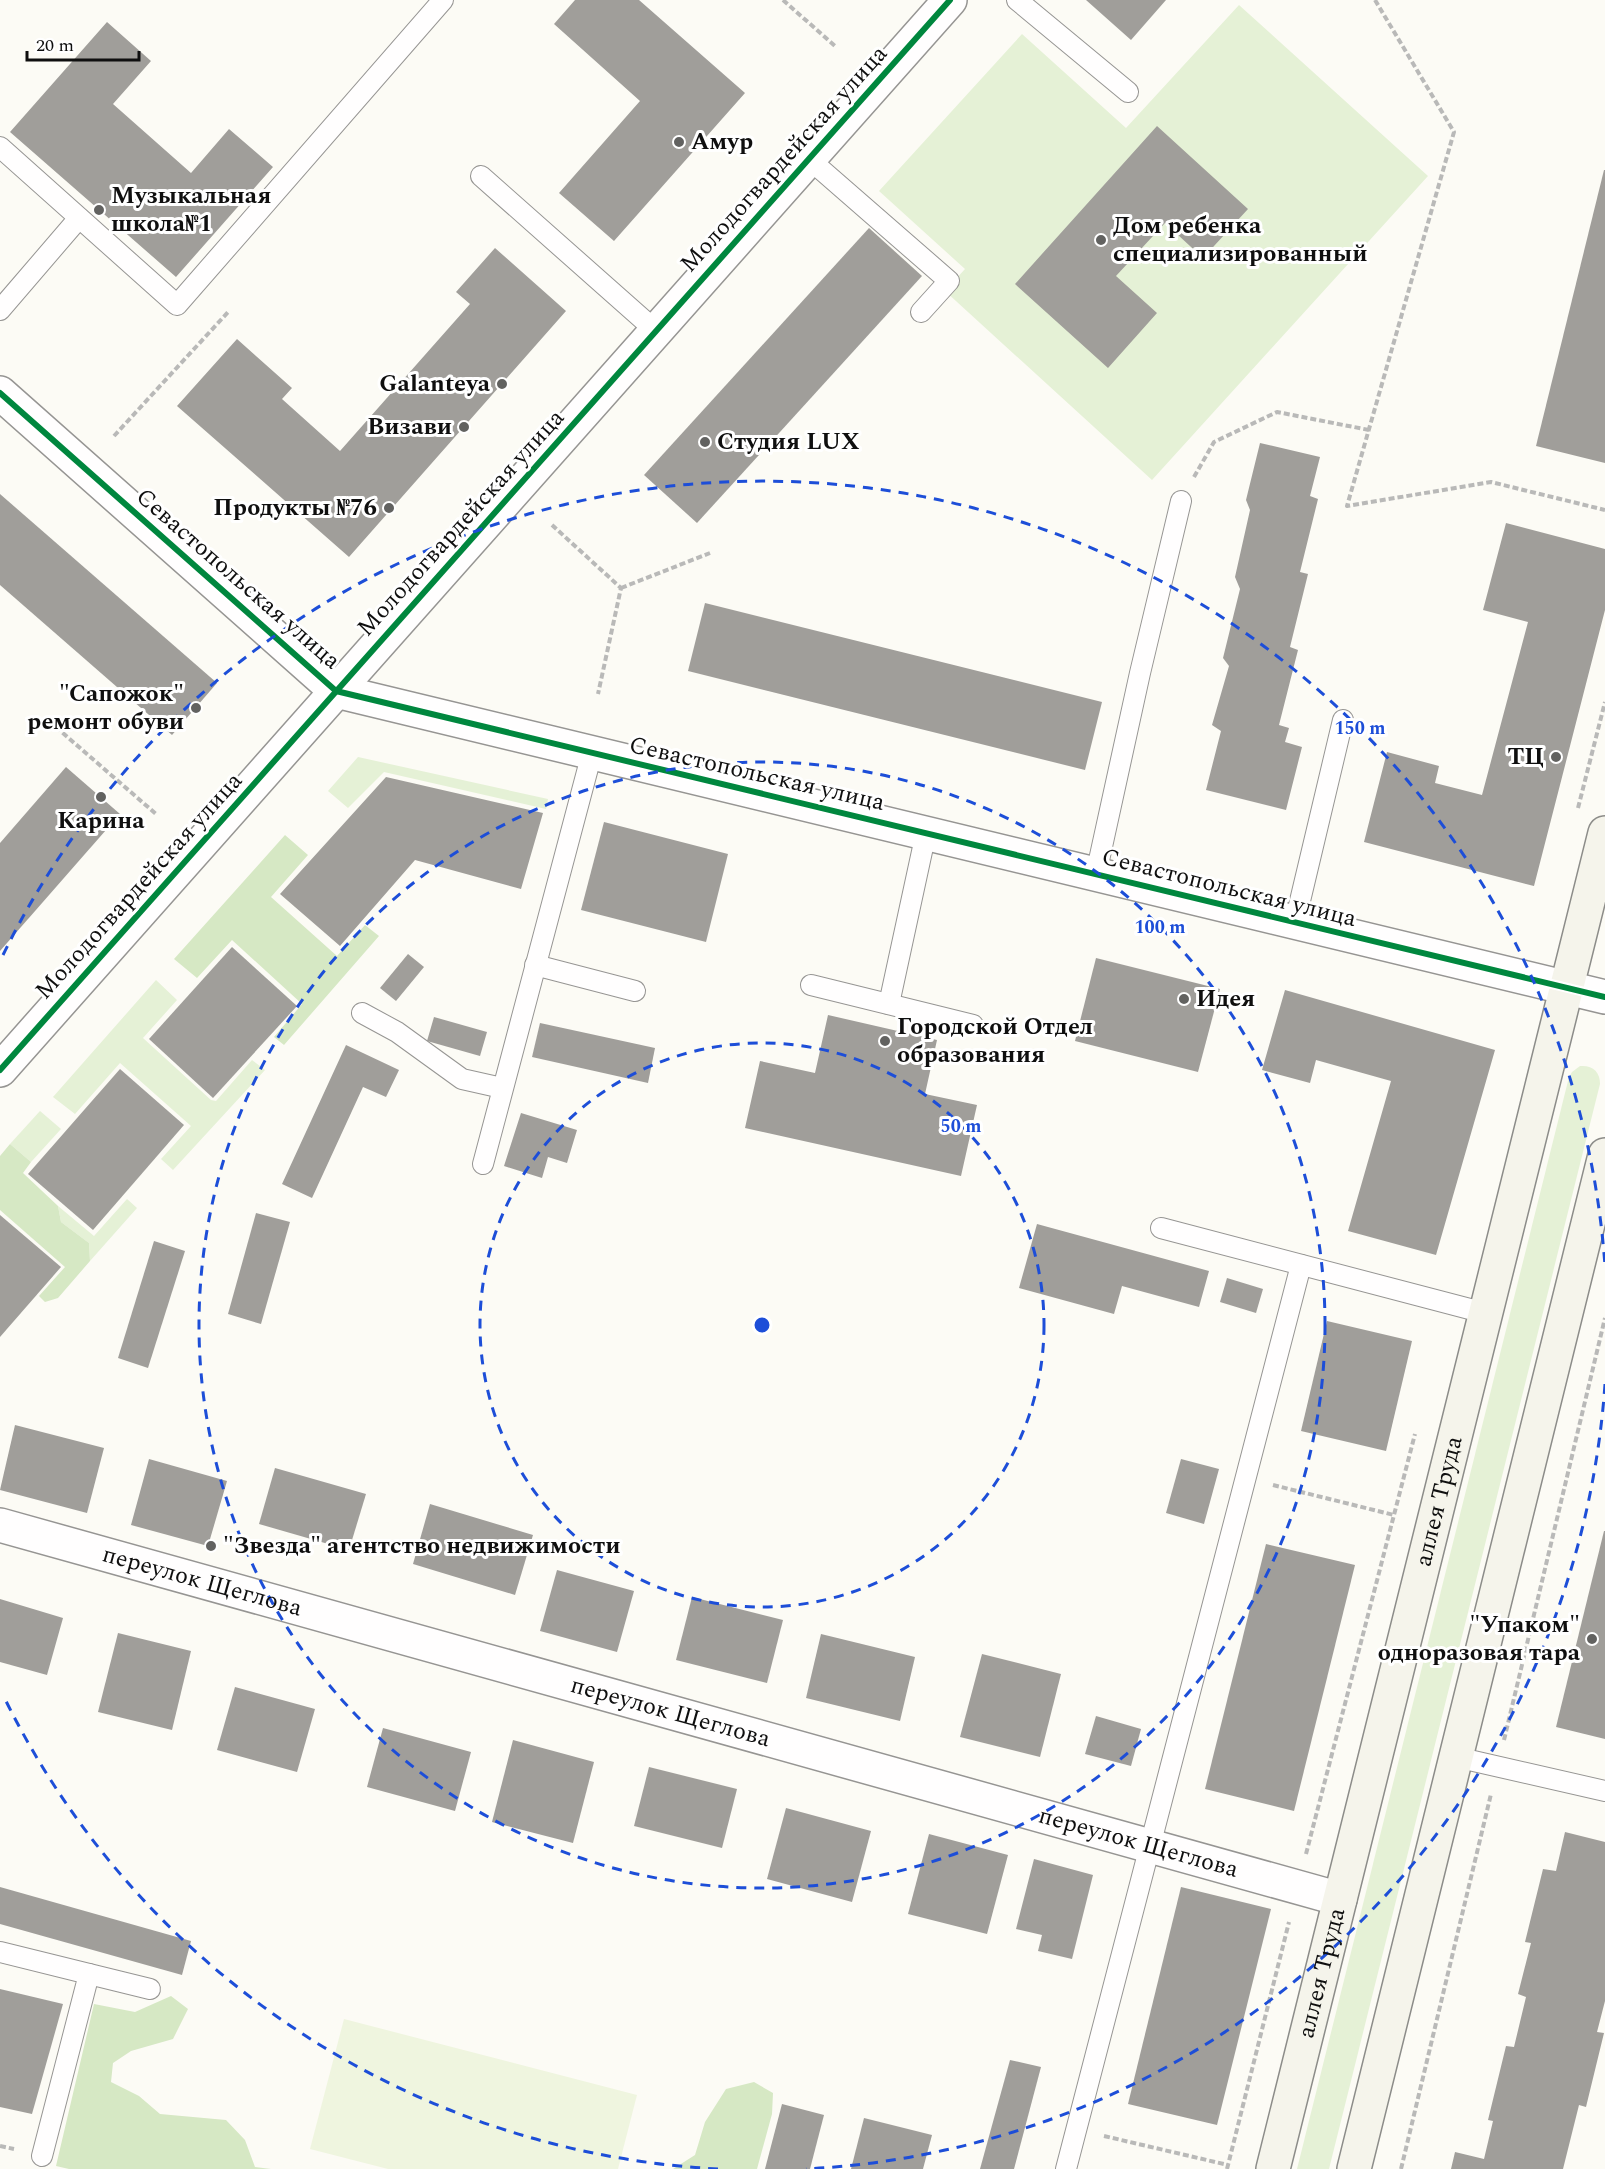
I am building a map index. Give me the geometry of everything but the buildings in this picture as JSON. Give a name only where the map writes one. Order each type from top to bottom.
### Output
[{"type":"main road","name":"аллея Труда","points":[[1273,2169],[1605,833]]},
{"type":"main road","points":[[1354,2169],[1605,1155]]},
{"type":"street","name":"Молодогвардейская улица","points":[[0,1070],[950,0]]},
{"type":"street","name":"Севастопольская улица","points":[[0,393],[336,691],[1605,997]]},
{"type":"street","name":"переулок Щеглова","points":[[0,1525],[1340,1899]]},
{"type":"lane","points":[[0,147],[177,305],[442,0]]},
{"type":"lane","points":[[1017,0],[1128,92]]},
{"type":"lane","points":[[809,159],[949,281],[921,312]]},
{"type":"lane","points":[[481,176],[656,331]]},
{"type":"lane","points":[[0,310],[79,218]]},
{"type":"lane","points":[[1096,874],[1181,501]]},
{"type":"lane","points":[[1295,922],[1343,720]]},
{"type":"lane","points":[[483,1164],[592,753]]},
{"type":"lane","points":[[889,1004],[926,833]]},
{"type":"lane","points":[[535,965],[635,991]]},
{"type":"lane","points":[[811,984],[973,1025]]},
{"type":"lane","points":[[362,1013],[397,1032],[462,1079],[502,1088]]},
{"type":"lane","points":[[1161,1228],[1485,1313]]},
{"type":"lane","points":[[1066,2169],[1301,1265]]},
{"type":"lane","points":[[1456,1757],[1605,1791]]},
{"type":"lane","points":[[0,1952],[150,1989]]},
{"type":"lane","points":[[42,2156],[88,1974]]},
{"type":"path","points":[[783,0],[835,46]]},
{"type":"path","points":[[1375,0],[1454,132],[1347,506],[1491,482],[1605,510]]},
{"type":"path","points":[[114,436],[229,311]]},
{"type":"path","points":[[1181,501],[1214,442],[1277,412],[1369,430]]},
{"type":"path","points":[[552,525],[621,588]]},
{"type":"path","points":[[621,588],[710,553]]},
{"type":"path","points":[[598,694],[621,588]]},
{"type":"path","points":[[49,721],[156,814]]},
{"type":"path","points":[[1077,2130],[1228,2167],[1418,1426]]},
{"type":"path","points":[[1246,1479],[1394,1515]]},
{"type":"green space","points":[[1239,5],[1428,176],[1152,480],[945,291],[965,269],[879,191],[1022,34],[1126,128]]},
{"type":"green space","points":[[358,757],[548,799],[546,809],[384,772],[348,808],[328,791]]},
{"type":"green space","points":[[285,835],[308,855],[271,897],[337,956],[365,925],[379,936],[284,1045],[274,1037],[302,1004],[232,940],[197,978],[174,959]]},
{"type":"green space","points":[[156,980],[177,1000],[143,1038],[211,1100],[216,1101],[252,1060],[265,1070],[173,1170],[161,1159],[191,1126],[120,1063],[75,1114],[53,1097]]},
{"type":"green space","points":[[1580,1066],[1595,1070],[1600,1084],[1329,2169],[1297,2169],[1569,1077]]},
{"type":"green space","points":[[40,1111],[61,1129],[31,1162],[10,1144]]},
{"type":"green space","points":[[10,1144],[31,1162],[23,1173],[58,1206],[61,1222],[89,1243],[90,1261],[58,1298],[45,1302],[39,1296],[65,1267],[0,1210],[0,1156]]},
{"type":"green space","points":[[127,1199],[137,1208],[90,1261],[89,1243],[61,1222],[58,1206],[94,1236]]},
{"type":"green space","points":[[171,1996],[188,2009],[173,2039],[131,2051],[113,2063],[111,2082],[139,2096],[160,2114],[226,2120],[245,2140],[255,2167],[271,2169],[69,2169],[56,2166],[94,2004],[135,2012]]},
{"type":"green space","points":[[344,2019],[637,2095],[618,2169],[388,2169],[310,2149]]},
{"type":"green space","points":[[754,2082],[773,2093],[772,2114],[757,2169],[673,2169],[695,2155],[705,2122],[726,2089]]},
{"type":"cycle path","points":[[0,1070],[950,0]]},
{"type":"cycle path","points":[[0,393],[336,691],[1605,997]]},
{"type":"place","name":"Амур","points":[[679,142]]},
{"type":"place","name":"Музыкальная школа№1","points":[[99,210]]},
{"type":"place","name":"Дом ребенка специализированный","points":[[1101,240]]},
{"type":"place","name":"Galanteya","points":[[502,384]]},
{"type":"place","name":"Визави","points":[[464,427]]},
{"type":"place","name":"Студия LUX","points":[[705,442]]},
{"type":"place","name":"Продукты №76","points":[[389,508]]},
{"type":"place","name":"\"Сапожок\" ремонт обуви","points":[[196,708]]},
{"type":"place","name":"ТЦ","points":[[1556,757]]},
{"type":"place","name":"Карина","points":[[101,797]]},
{"type":"place","name":"Идея","points":[[1184,999]]},
{"type":"place","name":"Городской Отдел образования","points":[[885,1041]]},
{"type":"place","name":"\"Звезда\" агентство недвижимости","points":[[211,1546]]},
{"type":"place","name":"\"Упаком\" одноразовая тара","points":[[1592,1639]]}]
